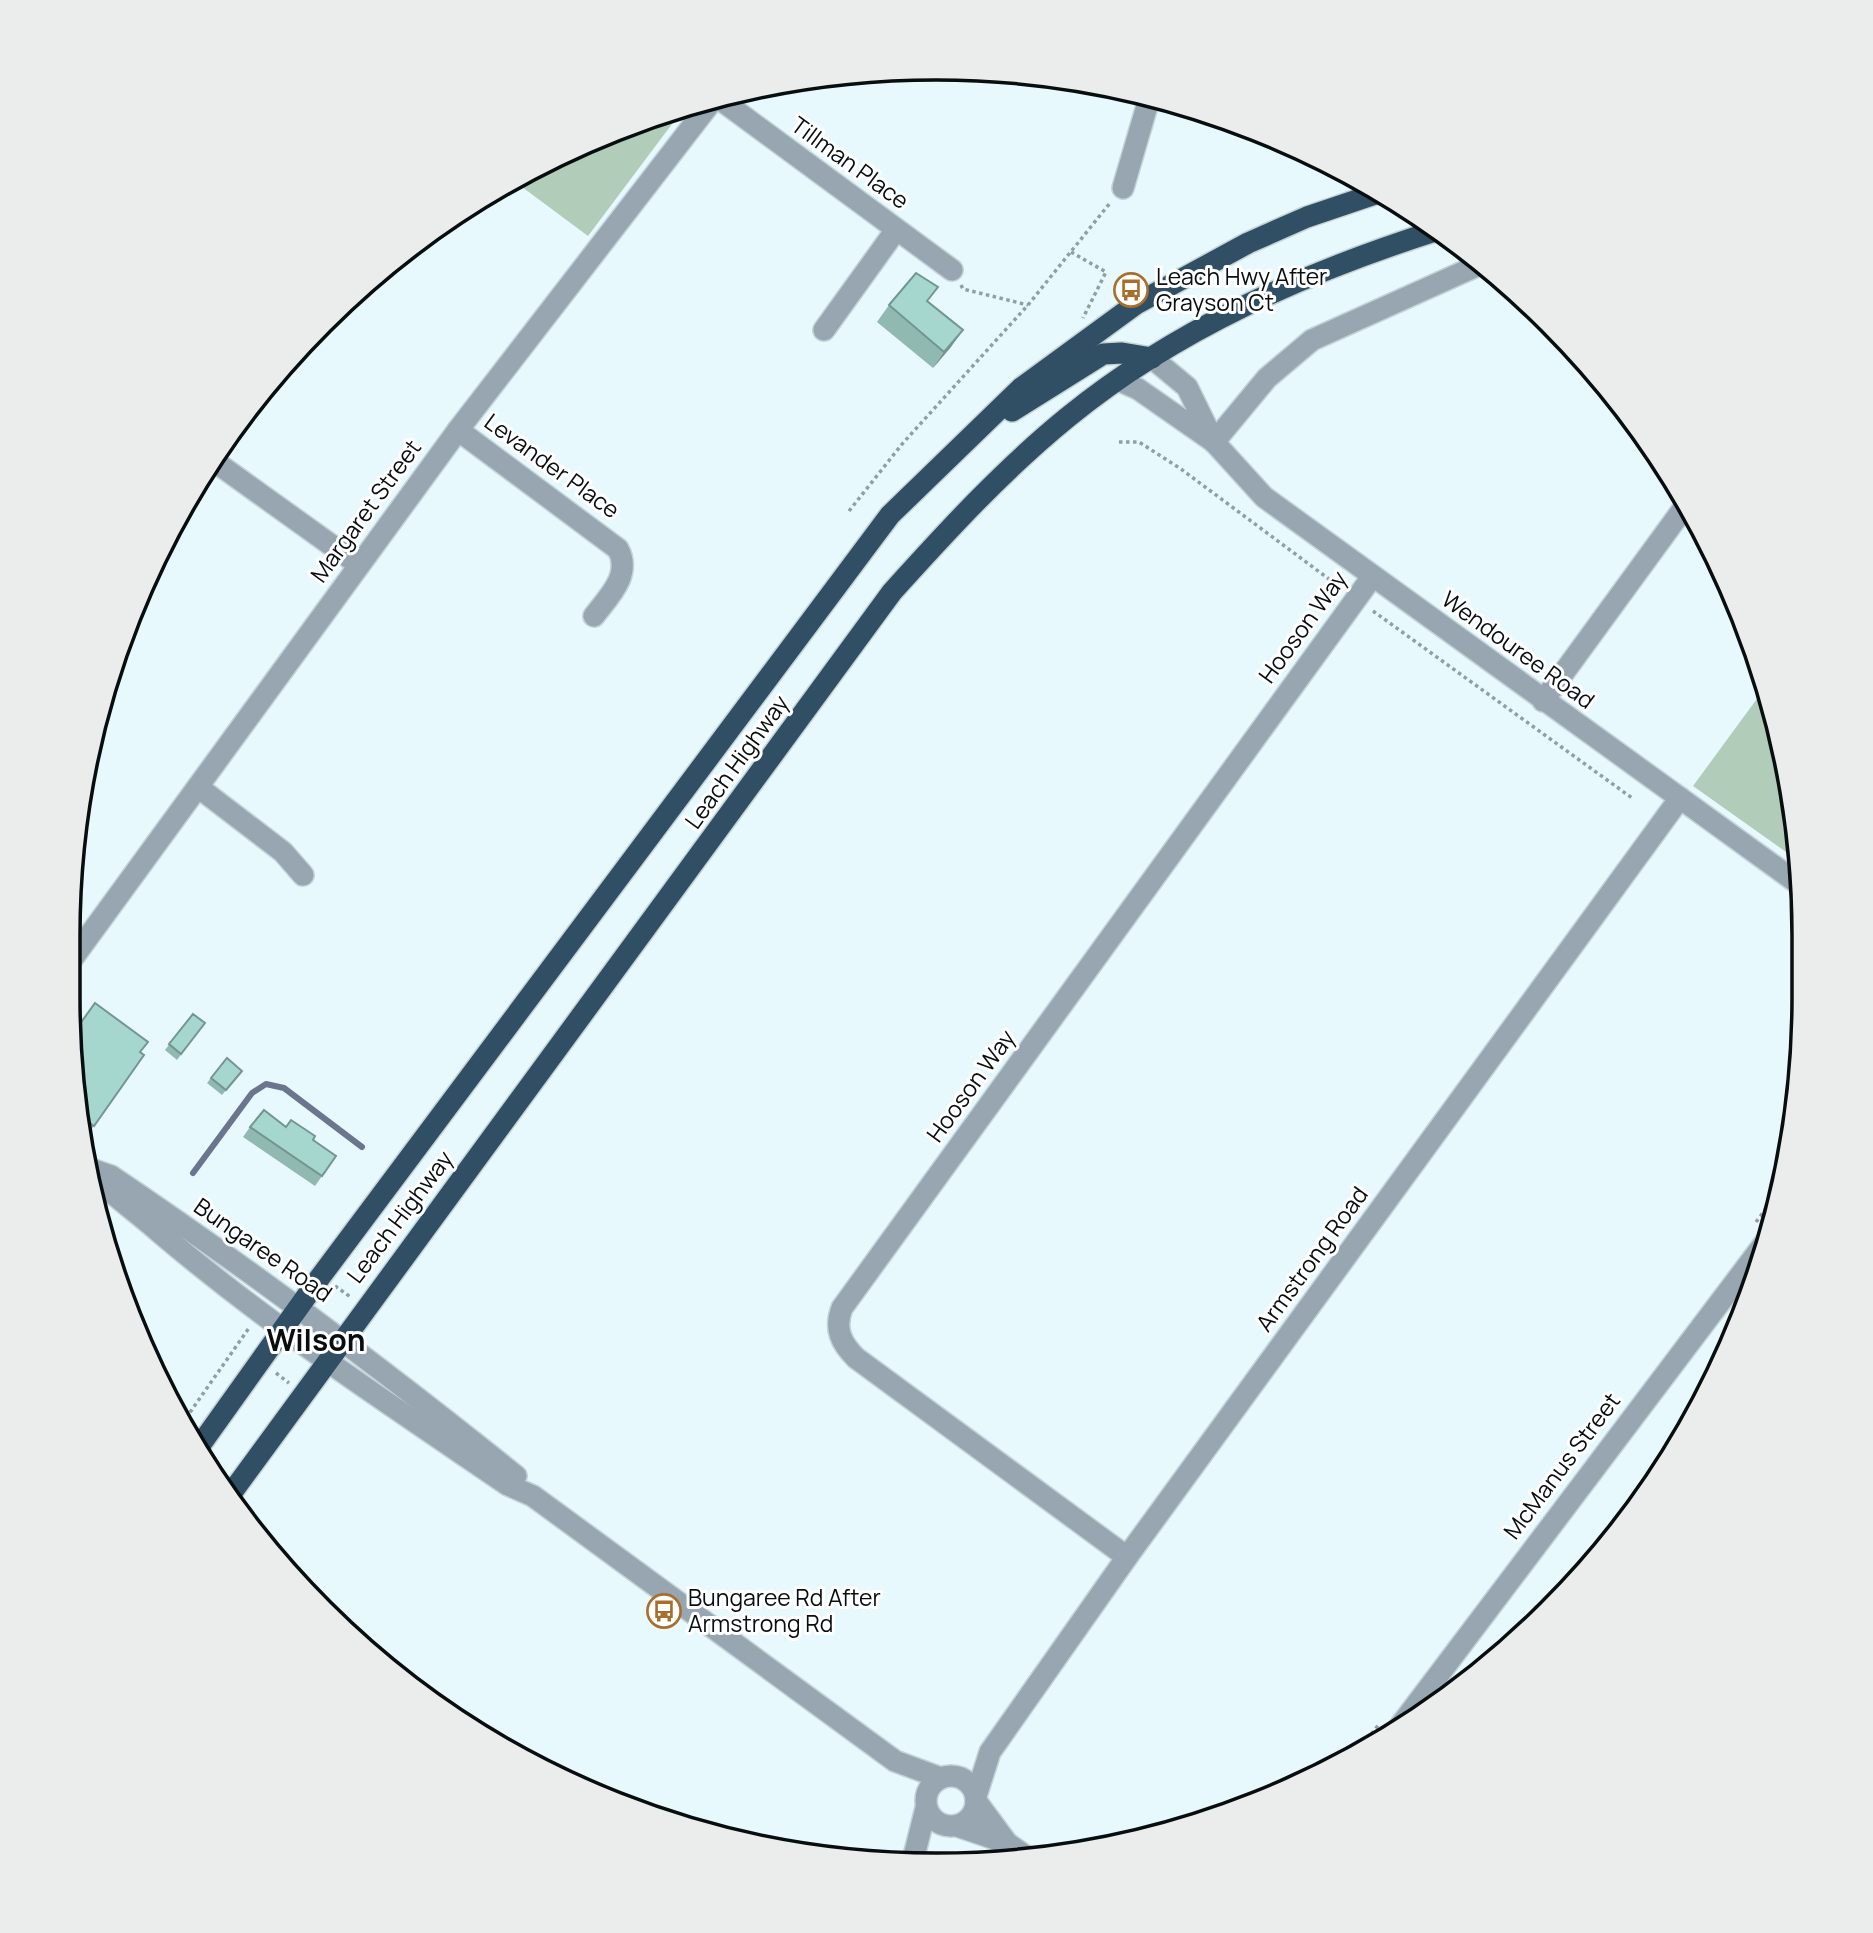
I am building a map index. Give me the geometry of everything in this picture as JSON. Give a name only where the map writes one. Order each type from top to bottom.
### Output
[{"type":"highway","name":"Leach Highway","points":[[204,1439],[298,1307],[890,514],[1021,388],[1136,304],[1248,243],[1307,217],[1367,197]]},
{"type":"highway","name":"Leach Highway","points":[[235,1487],[792,732],[892,592],[962,515],[1069,416],[1152,358],[1273,290],[1426,234]]},
{"type":"highway","points":[[951,456],[1026,401],[1103,354],[1122,353],[1152,358]]},
{"type":"street","name":"Tillman Place","points":[[729,107],[952,270]]},
{"type":"street","points":[[1123,188],[1147,107]]},
{"type":"street","name":"Margaret Street","points":[[80,948],[458,430],[703,113]]},
{"type":"street","points":[[824,330],[896,230]]},
{"type":"street","points":[[1213,442],[1267,378],[1312,340],[1471,268]]},
{"type":"street","name":"Wendouree Road","points":[[1152,358],[1187,387],[1213,442]]},
{"type":"street","name":"Wendouree Road","points":[[1118,380],[1138,388],[1213,442],[1264,497],[1372,577],[1791,878]]},
{"type":"street","name":"Levander Place","points":[[458,430],[618,550],[624,564],[622,578],[594,616]]},
{"type":"street","points":[[222,466],[359,565]]},
{"type":"street","points":[[1543,701],[1680,513]]},
{"type":"street","name":"Hooson Way","points":[[1127,1557],[856,1358],[841,1340],[838,1320],[842,1308],[1372,577]]},
{"type":"street","points":[[198,787],[283,852],[303,875]]},
{"type":"street","name":"Armstrong Road","points":[[976,1799],[990,1752],[1127,1557],[1680,798]]},
{"type":"street","name":"Bungaree Road","points":[[99,1172],[111,1176],[342,1339],[517,1476],[533,1496]]},
{"type":"street","name":"Bungaree Road","points":[[103,1186],[206,1272],[326,1361],[508,1485],[533,1496],[895,1760],[947,1777]]},
{"type":"street","name":"McManus Street","points":[[1416,1705],[1748,1269]]},
{"type":"street","name":"Armstrong Road","points":[[947,1777],[990,1752]]},
{"type":"street","name":"Bungaree Road","points":[[895,1760],[926,1804]]},
{"type":"street","points":[[916,1852],[930,1787],[947,1777],[968,1782],[976,1799],[1007,1843]]},
{"type":"street","points":[[922,1853],[952,1826],[971,1817],[976,1799]]},
{"type":"street","points":[[926,1804],[934,1820],[1007,1843],[1015,1849]]},
{"type":"path","points":[[849,511],[903,443],[1028,305],[1123,188]]},
{"type":"path","points":[[1071,252],[1107,272],[1083,319],[1095,312]]},
{"type":"path","points":[[952,270],[963,289],[1028,305]]},
{"type":"path","points":[[1119,442],[1139,442],[1181,469],[1632,799]]},
{"type":"path","points":[[321,1276],[365,1308]]},
{"type":"path","points":[[189,1414],[250,1327]]},
{"type":"path","points":[[260,1362],[303,1393]]},
{"type":"green space","points":[[673,122],[588,236],[523,188],[609,146]]},
{"type":"green space","points":[[1758,698],[1776,770],[1788,854],[1693,786]]},
{"type":"building","points":[[916,273],[938,287],[927,301],[963,330],[944,352],[889,305]]},
{"type":"building","points":[[95,1003],[148,1042],[140,1052],[144,1055],[94,1126],[91,1124],[88,1108],[81,1023]]},
{"type":"building","points":[[193,1014],[205,1023],[181,1054],[169,1044]]},
{"type":"building","points":[[227,1058],[242,1071],[226,1090],[211,1078]]},
{"type":"building","points":[[264,1110],[286,1127],[291,1120],[315,1136],[313,1140],[336,1156],[322,1176],[250,1127]]},
{"type":"waterway","points":[[193,1173],[252,1093],[266,1084],[284,1088],[362,1147]]},
{"type":"place","name":"Leach Hwy After Grayson Ct","points":[[1131,290]]},
{"type":"place","name":"Bungaree Rd After Armstrong Rd","points":[[664,1611]]},
{"type":"district","name":"Wilson","points":[[316,1341]]}]
